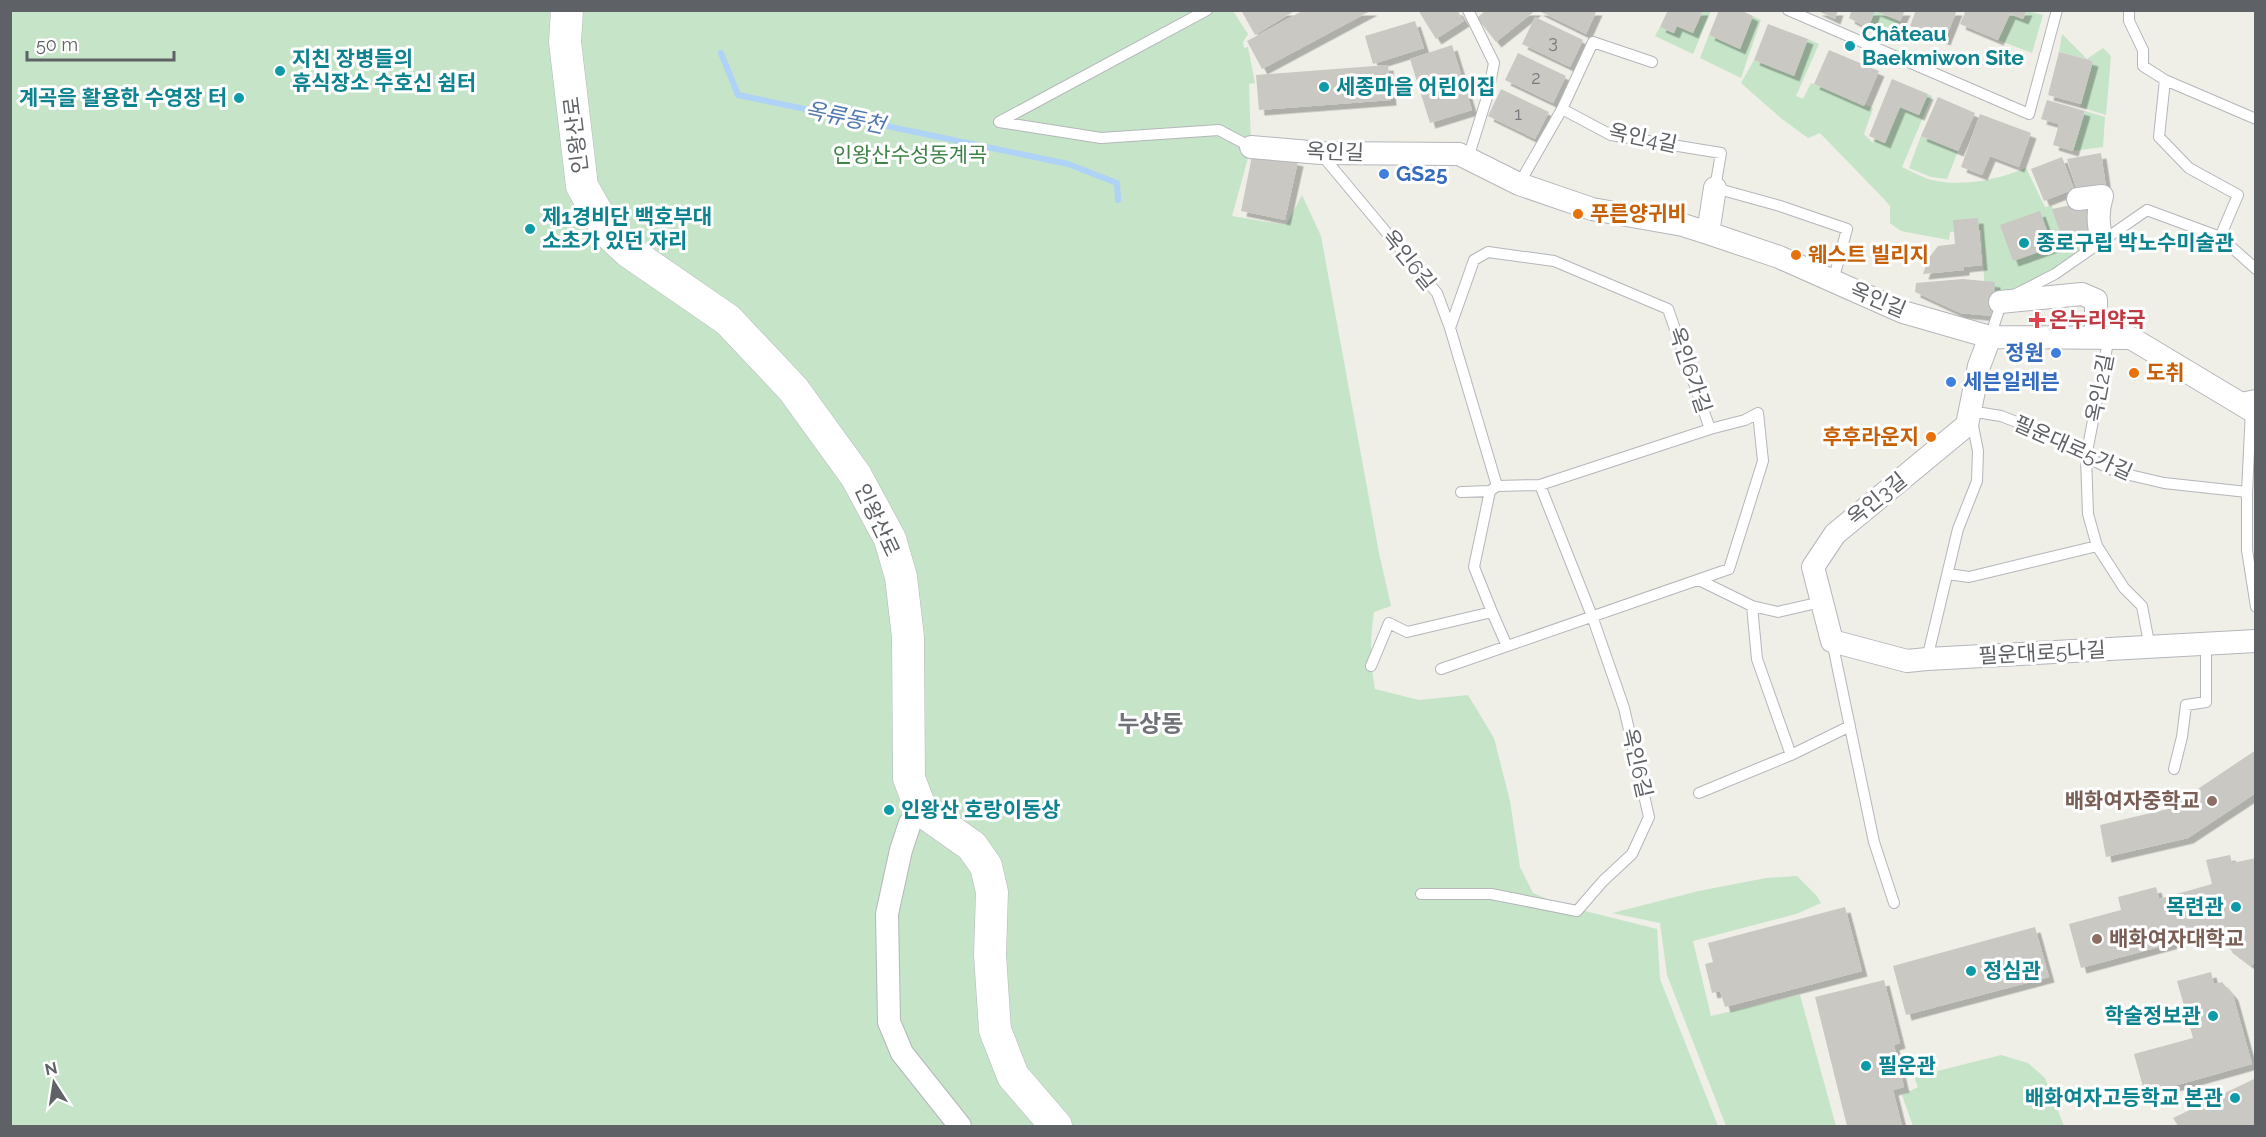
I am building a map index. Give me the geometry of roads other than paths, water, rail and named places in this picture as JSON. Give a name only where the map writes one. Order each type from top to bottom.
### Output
[{"type":"street","name":"인왕산로","points":[[567,10],[565,42],[582,186],[608,232],[628,251],[728,320],[792,389],[856,476],[890,539],[901,577],[908,637],[909,778],[921,810]]},
{"type":"street","name":"옥인길","points":[[1251,147],[1321,153],[1459,154],[1520,184],[1592,209],[1683,225],[1708,233],[1779,257],[1903,312],[1990,337],[2131,338],[2249,404]]},
{"type":"street","name":"옥인4길","points":[[1708,233],[1715,188]]},
{"type":"street","points":[[2078,199],[2102,196],[2097,224],[2102,242]]},
{"type":"street","points":[[2000,302],[2082,294],[2096,300],[2103,337]]},
{"type":"street","name":"옥인3길","points":[[1832,641],[1814,567],[1835,534],[1967,425],[1979,366],[1990,337]]},
{"type":"street","name":"필운대로5나길","points":[[1832,641],[1907,662],[1927,658],[2256,641]]},
{"type":"street","points":[[960,1126],[902,1053],[889,1022],[887,914],[901,850],[910,823],[921,810],[972,846],[987,866],[992,891],[990,955],[995,1030],[1013,1077],[1056,1126]]},
{"type":"lane","points":[[1207,10],[999,122],[1101,138],[1219,130],[1251,147]]},
{"type":"lane","points":[[1467,158],[1488,94],[1494,63],[1468,10]]},
{"type":"lane","points":[[1788,10],[2029,114],[2056,10]]},
{"type":"lane","points":[[2129,10],[2129,21],[2143,50],[2143,66],[2164,80],[2256,119]]},
{"type":"lane","points":[[1520,184],[1562,109],[1593,42],[1652,62]]},
{"type":"lane","points":[[2164,80],[2159,137],[2189,168],[2238,195],[2220,237]]},
{"type":"lane","name":"옥인4길","points":[[1562,109],[1611,135],[1721,153],[1715,188]]},
{"type":"lane","name":"옥인6길","points":[[1321,153],[1437,293],[1450,328],[1494,488],[1474,567],[1507,646]]},
{"type":"lane","points":[[1715,188],[1780,206],[1847,229],[1833,281]]},
{"type":"lane","points":[[1990,337],[2000,302],[2055,274],[2147,210],[2220,237],[2256,270]]},
{"type":"lane","name":"옥인6가길","points":[[1450,328],[1474,260],[1488,252],[1554,261],[1668,309],[1710,429],[1745,420],[1758,413],[1763,461],[1729,569],[1592,616]]},
{"type":"lane","name":"옥인2길","points":[[2103,337],[2086,457],[2088,514],[2097,546],[2124,588],[2142,606],[2150,648]]},
{"type":"lane","name":"옥인길","points":[[2247,492],[2249,404]]},
{"type":"lane","name":"필운대로5가길","points":[[1970,411],[2001,416],[2073,444],[2086,457],[2117,472],[2164,483],[2247,492]]},
{"type":"lane","name":"옥인3길","points":[[1927,658],[1958,529],[1977,481],[1978,451],[1970,411]]},
{"type":"lane","points":[[1461,492],[1540,485],[1710,429]]},
{"type":"lane","name":"옥인6길","points":[[1420,894],[1491,894],[1577,911],[1603,881],[1632,854],[1649,817],[1624,708],[1592,616],[1540,485]]},
{"type":"lane","points":[[2247,492],[2247,550],[2256,607]]},
{"type":"lane","points":[[1948,574],[1969,577],[2097,546]]},
{"type":"lane","points":[[1699,580],[1752,606],[1778,612],[1821,602]]},
{"type":"lane","points":[[1752,606],[1758,659],[1791,754]]},
{"type":"lane","points":[[1371,666],[1389,623],[1407,632],[1492,612]]},
{"type":"lane","points":[[1442,669],[1592,616]]},
{"type":"lane","name":"옥인3길","points":[[1832,641],[1874,842],[1894,903]]},
{"type":"lane","points":[[2174,769],[2182,737],[2186,705],[2206,702],[2206,645]]},
{"type":"lane","points":[[1699,794],[1850,726]]},
{"type":"waterway","name":"옥류동천","points":[[721,53],[738,95],[1068,164],[1117,183],[1118,200]]},
{"type":"place","name":"Château Baekmiwon Site","points":[[1850,46]]},
{"type":"place","name":"지친 장병들의 휴식장소 수호신 쉼터","points":[[280,71]]},
{"type":"place","name":"세종마을 어린이집","points":[[1324,87]]},
{"type":"place","name":"계곡을 활용한 수영장 터","points":[[239,98]]},
{"type":"place","name":"GS25","points":[[1384,174]]},
{"type":"place","name":"푸른양귀비","points":[[1578,214]]},
{"type":"place","name":"제1경비단 백호부대 소초가 있던 자리","points":[[530,229]]},
{"type":"place","name":"종로구립 박노수미술관","points":[[2024,243]]},
{"type":"place","name":"웨스트 빌리지","points":[[1796,255]]},
{"type":"place","name":"온누리약국","points":[[2037,320]]},
{"type":"place","name":"정원","points":[[2056,353]]},
{"type":"place","name":"도취","points":[[2134,373]]},
{"type":"place","name":"세븐일레븐","points":[[1951,382]]},
{"type":"place","name":"후후라운지","points":[[1931,437]]},
{"type":"place","name":"배화여자중학교","points":[[2212,801]]},
{"type":"place","name":"인왕산 호랑이동상","points":[[889,810]]},
{"type":"place","name":"목련관","points":[[2236,907]]},
{"type":"place","name":"배화여자대학교","points":[[2097,939]]},
{"type":"place","name":"정심관","points":[[1971,971]]},
{"type":"place","name":"학술정보관","points":[[2213,1016]]},
{"type":"place","name":"필운관","points":[[1866,1066]]},
{"type":"place","name":"배화여자고등학교 본관","points":[[2235,1098]]},
{"type":"district","name":"누상동","points":[[1150,724]]},
{"type":"park label","name":"인왕산수성동계곡","points":[[910,155]]}]
